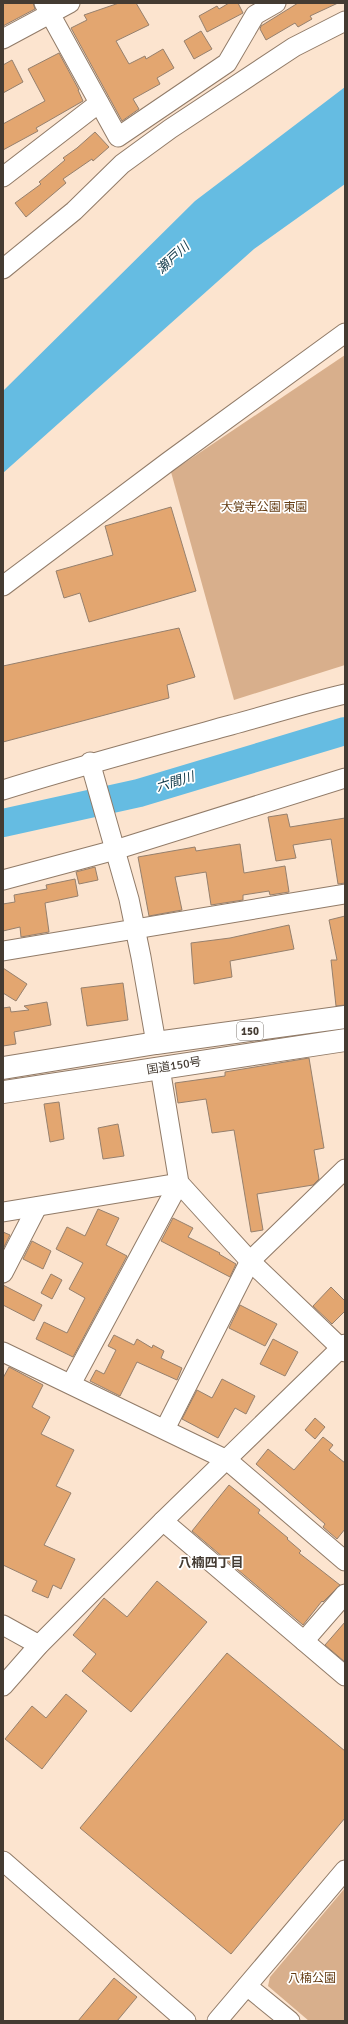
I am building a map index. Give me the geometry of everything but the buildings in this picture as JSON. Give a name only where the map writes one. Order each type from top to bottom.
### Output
[{"type":"highway","name":"国道150号","points":[[3,1068],[156,1043],[345,1017]]},
{"type":"highway","name":"国道150号","points":[[3,1092],[345,1040]]},
{"type":"street","points":[[3,39],[46,9],[70,3]]},
{"type":"street","points":[[46,9],[118,137],[227,63],[255,15],[276,3]]},
{"type":"street","points":[[3,269],[74,211],[122,164],[170,129],[294,47],[345,21]]},
{"type":"street","points":[[3,177],[99,103]]},
{"type":"street","points":[[3,586],[168,462],[345,333]]},
{"type":"street","points":[[3,790],[92,766],[305,703],[345,694]]},
{"type":"street","points":[[92,766],[136,928],[156,1043]]},
{"type":"street","points":[[3,880],[113,841],[345,778]]},
{"type":"street","points":[[3,951],[345,894]]},
{"type":"street","points":[[3,1686],[39,1645],[163,1520],[343,1349],[250,1261],[178,1183],[160,1068]]},
{"type":"street","points":[[165,1429],[250,1261],[345,1169]]},
{"type":"street","points":[[3,1212],[178,1183]]},
{"type":"street","points":[[71,1384],[178,1183]]},
{"type":"street","points":[[3,1273],[37,1207]]},
{"type":"street","points":[[3,1352],[227,1460],[345,1561]]},
{"type":"street","points":[[163,1520],[345,1676]]},
{"type":"street","points":[[304,1641],[345,1594]]},
{"type":"street","points":[[3,1625],[39,1645]]},
{"type":"street","points":[[3,1861],[186,2021]]},
{"type":"street","points":[[217,2021],[345,1870]]},
{"type":"street","points":[[247,1986],[290,2021]]},
{"type":"green space","name":"大覚寺公園 東園","points":[[345,355],[345,665],[234,700],[171,472]]},
{"type":"green space","name":"八楠公園","points":[[345,1888],[345,2021],[309,2021],[268,1986],[270,1977]]},
{"type":"water","name":"瀬戸川","points":[[345,87],[345,184],[254,249],[3,473],[3,391],[195,201]]},
{"type":"waterway","name":"六間川","points":[[3,823],[139,793],[345,731]]},
{"type":"district","name":"八楠四丁目","points":[[211,1563]]}]
